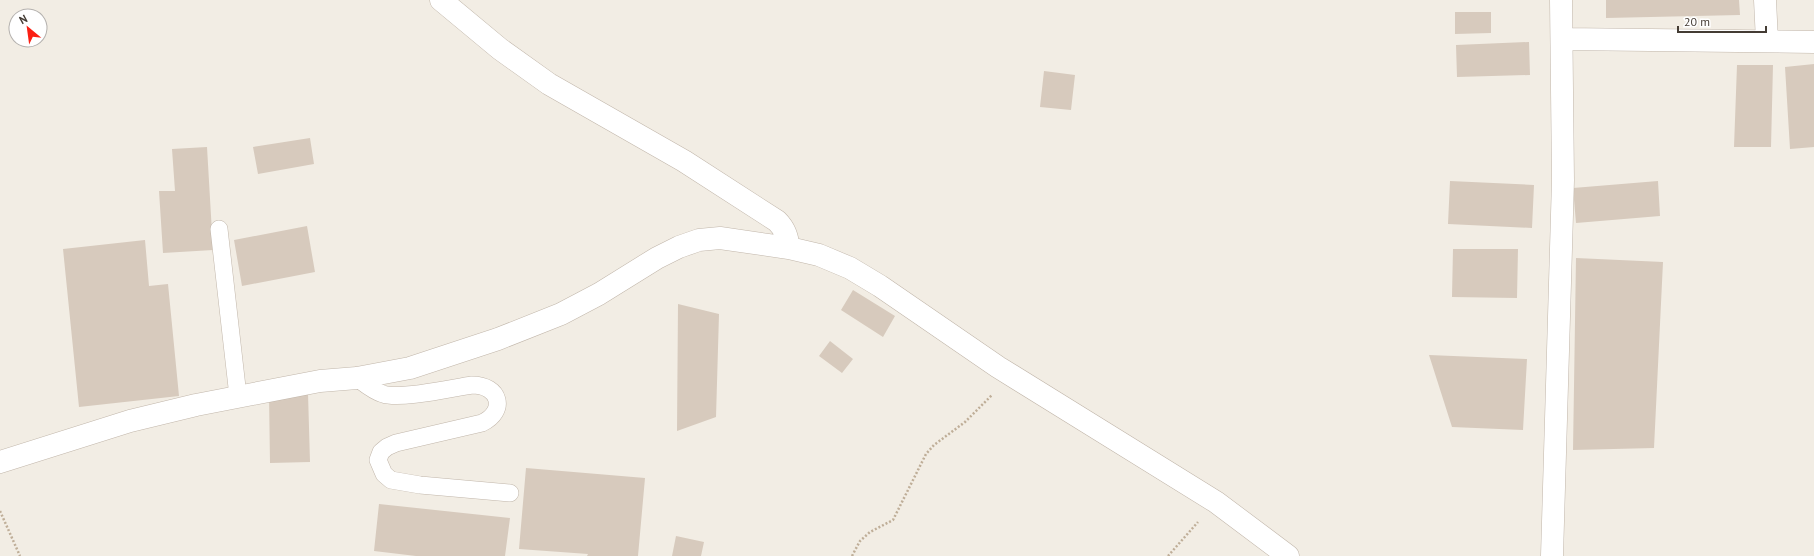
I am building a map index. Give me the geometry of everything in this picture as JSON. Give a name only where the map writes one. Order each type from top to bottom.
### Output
[{"type":"street","points":[[441,0],[500,49],[550,84],[684,161],[777,221],[783,227],[787,235],[789,248]]},
{"type":"street","points":[[1554,555],[1564,180],[1563,39],[1561,0]]},
{"type":"street","points":[[1765,0],[1767,41]]},
{"type":"street","points":[[1563,39],[1814,42]]},
{"type":"street","points":[[0,462],[130,421],[238,396],[320,381],[357,378],[410,368],[561,314],[599,294],[657,258],[679,247],[699,240],[720,238],[789,248],[819,255],[850,268],[1012,376],[1216,502],[1288,556]]},
{"type":"lane","points":[[219,229],[238,396]]},
{"type":"lane","points":[[357,378],[370,388],[384,395],[399,396],[472,385],[482,385],[490,388],[495,394],[498,403],[495,412],[490,419],[482,423],[396,443],[387,447],[381,452],[378,460],[384,474],[391,480],[420,485],[510,493]]},
{"type":"path","points":[[852,556],[860,541],[870,532],[893,520],[926,454],[934,445],[965,422],[1012,376]]},
{"type":"path","points":[[1168,556],[1216,502]]},
{"type":"path","points":[[0,511],[20,556]]},
{"type":"building","points":[[1606,0],[1739,0],[1740,15],[1606,18]]},
{"type":"building","points":[[1455,12],[1491,12],[1491,33],[1455,34]]},
{"type":"building","points":[[1529,42],[1530,75],[1457,77],[1456,45]]},
{"type":"building","points":[[1814,64],[1814,147],[1790,149],[1785,67]]},
{"type":"building","points":[[1737,65],[1773,65],[1771,147],[1734,147]]},
{"type":"building","points":[[1044,71],[1075,75],[1071,110],[1040,107]]},
{"type":"building","points":[[310,138],[314,164],[258,174],[253,147]]},
{"type":"building","points":[[207,147],[213,250],[163,253],[159,191],[175,191],[172,149]]},
{"type":"building","points":[[1450,181],[1534,185],[1532,228],[1448,224]]},
{"type":"building","points":[[1658,181],[1660,216],[1576,223],[1573,188]]},
{"type":"building","points":[[307,226],[315,272],[242,286],[234,240]]},
{"type":"building","points":[[145,240],[149,286],[168,284],[179,396],[79,407],[63,249]]},
{"type":"building","points":[[1453,249],[1518,249],[1517,298],[1452,297]]},
{"type":"building","points":[[1576,258],[1663,262],[1654,448],[1573,450]]},
{"type":"building","points":[[853,290],[895,316],[883,337],[841,310]]},
{"type":"building","points":[[678,304],[719,314],[716,417],[677,431]]},
{"type":"building","points":[[830,341],[853,359],[842,373],[819,356]]},
{"type":"building","points":[[1429,355],[1527,359],[1523,430],[1452,427]]},
{"type":"building","points":[[308,393],[310,462],[270,463],[269,394]]},
{"type":"building","points":[[526,468],[645,478],[638,556],[587,556],[588,554],[519,549]]},
{"type":"building","points":[[379,504],[510,518],[505,556],[416,556],[374,551]]},
{"type":"building","points":[[676,536],[704,542],[701,556],[672,556]]}]
